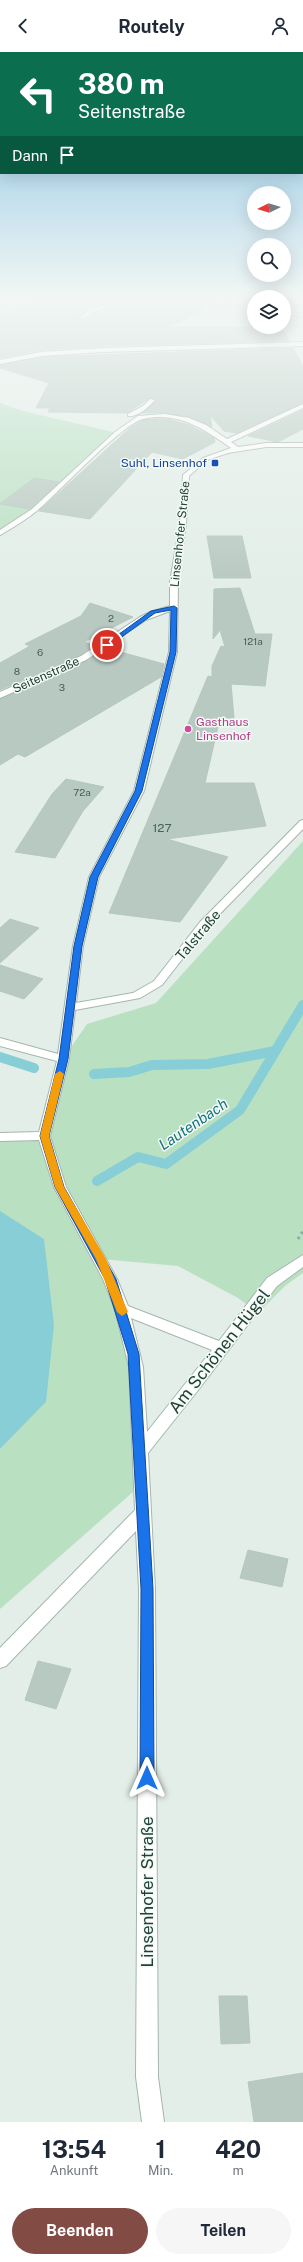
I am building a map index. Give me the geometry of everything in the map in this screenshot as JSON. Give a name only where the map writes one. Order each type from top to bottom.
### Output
[{"type":"street","points":[[130,423],[127,419],[129,416],[145,407],[152,400]]},
{"type":"street","points":[[226,442],[303,406]]},
{"type":"street","points":[[0,533],[34,510],[130,423],[140,417],[150,415],[187,420],[204,426],[238,450]]},
{"type":"street","name":"Linsenhofer Straße","points":[[153,2122],[147,2077],[147,1589],[136,1367],[122,1309],[101,1259],[60,1187],[44,1136],[63,1059],[78,946],[94,877],[139,791],[173,652],[174,582],[183,523],[186,476],[205,459],[238,450],[258,446],[303,445]]},
{"type":"street","name":"Seitenstraße","points":[[0,695],[94,652],[119,637],[153,612],[174,608]]},
{"type":"street","name":"Talstraße","points":[[71,1007],[136,996],[158,983],[204,924],[303,823]]},
{"type":"street","points":[[0,1042],[63,1059]]},
{"type":"street","points":[[0,1137],[44,1136]]},
{"type":"street","name":"Am Schönen Hügel","points":[[141,1450],[194,1385],[272,1282],[303,1260]]},
{"type":"street","points":[[122,1309],[222,1348]]},
{"type":"street","points":[[0,1660],[143,1513]]},
{"type":"green space","points":[[0,403],[23,411],[117,433],[34,510],[0,533]]},
{"type":"green space","points":[[303,841],[303,1273],[285,1286],[258,1313],[238,1298],[178,1266],[101,1259],[134,1354],[142,1484],[0,1609],[0,1449],[46,1402],[44,1239],[0,1212],[0,1137],[44,1136],[63,1059],[87,1024],[156,1003]]},
{"type":"water","points":[[0,1211],[44,1239],[54,1325],[46,1402],[0,1449]]},
{"type":"building","points":[[43,395],[303,395],[303,403],[236,433],[224,431],[210,415],[212,427],[189,417],[165,413],[142,413],[156,401],[155,399],[150,398],[127,413],[48,412],[50,408],[36,408]]},
{"type":"building","points":[[303,410],[303,429],[278,442],[248,436]]},
{"type":"building","points":[[168,419],[189,425],[214,438],[215,442],[183,459],[152,452],[90,519],[39,511],[130,428],[143,420]]},
{"type":"building","points":[[34,478],[59,482],[29,509],[0,504]]},
{"type":"building","points":[[207,536],[242,536],[251,578],[214,578]]},
{"type":"building","points":[[240,588],[255,634],[272,634],[265,686],[231,684],[234,718],[220,718],[205,783],[254,783],[266,826],[167,839],[228,857],[180,922],[109,913],[208,676],[212,677],[212,666],[221,646],[225,647],[220,630],[213,639],[214,589]]},
{"type":"building","points":[[90,603],[133,617],[84,642],[95,645],[80,655],[0,690],[0,663],[30,646],[25,644],[81,616]]},
{"type":"building","points":[[106,648],[164,664],[161,677],[25,757],[18,754],[0,765],[0,699],[87,661]]},
{"type":"building","points":[[66,779],[104,787],[83,811],[55,858],[15,852],[52,794]]},
{"type":"building","points":[[10,919],[39,928],[0,963],[0,928]]},
{"type":"building","points":[[0,965],[43,979],[24,999],[0,991]]},
{"type":"building","points":[[248,1550],[288,1559],[282,1587],[240,1578]]},
{"type":"building","points":[[38,1661],[71,1669],[56,1709],[25,1700]]},
{"type":"building","points":[[219,1996],[247,1996],[250,2043],[221,2044]]},
{"type":"building","points":[[303,2073],[303,2122],[254,2122],[248,2082]]},
{"type":"waterway","name":"Lautenbach","points":[[97,1181],[138,1157],[166,1164],[240,1110],[303,1005]]},
{"type":"waterway","points":[[94,1074],[129,1072],[152,1065],[208,1064],[275,1051]]},
{"type":"waterway","points":[[0,1057],[34,1068]]},
{"type":"slow traffic","points":[[60,1074],[44,1136],[60,1187],[101,1259],[122,1312]]},
{"type":"place","name":"Suhl, Linsenhof","points":[[215,463]]},
{"type":"place","name":"Gasthaus Linsenhof","points":[[188,729]]},
{"type":"route","points":[[107,645],[153,612],[164,608],[174,608],[173,652],[139,791],[94,877],[78,946],[63,1059],[44,1136],[60,1187],[101,1259],[110,1279],[122,1309],[134,1354],[141,1450],[147,1589],[147,1778]]}]
